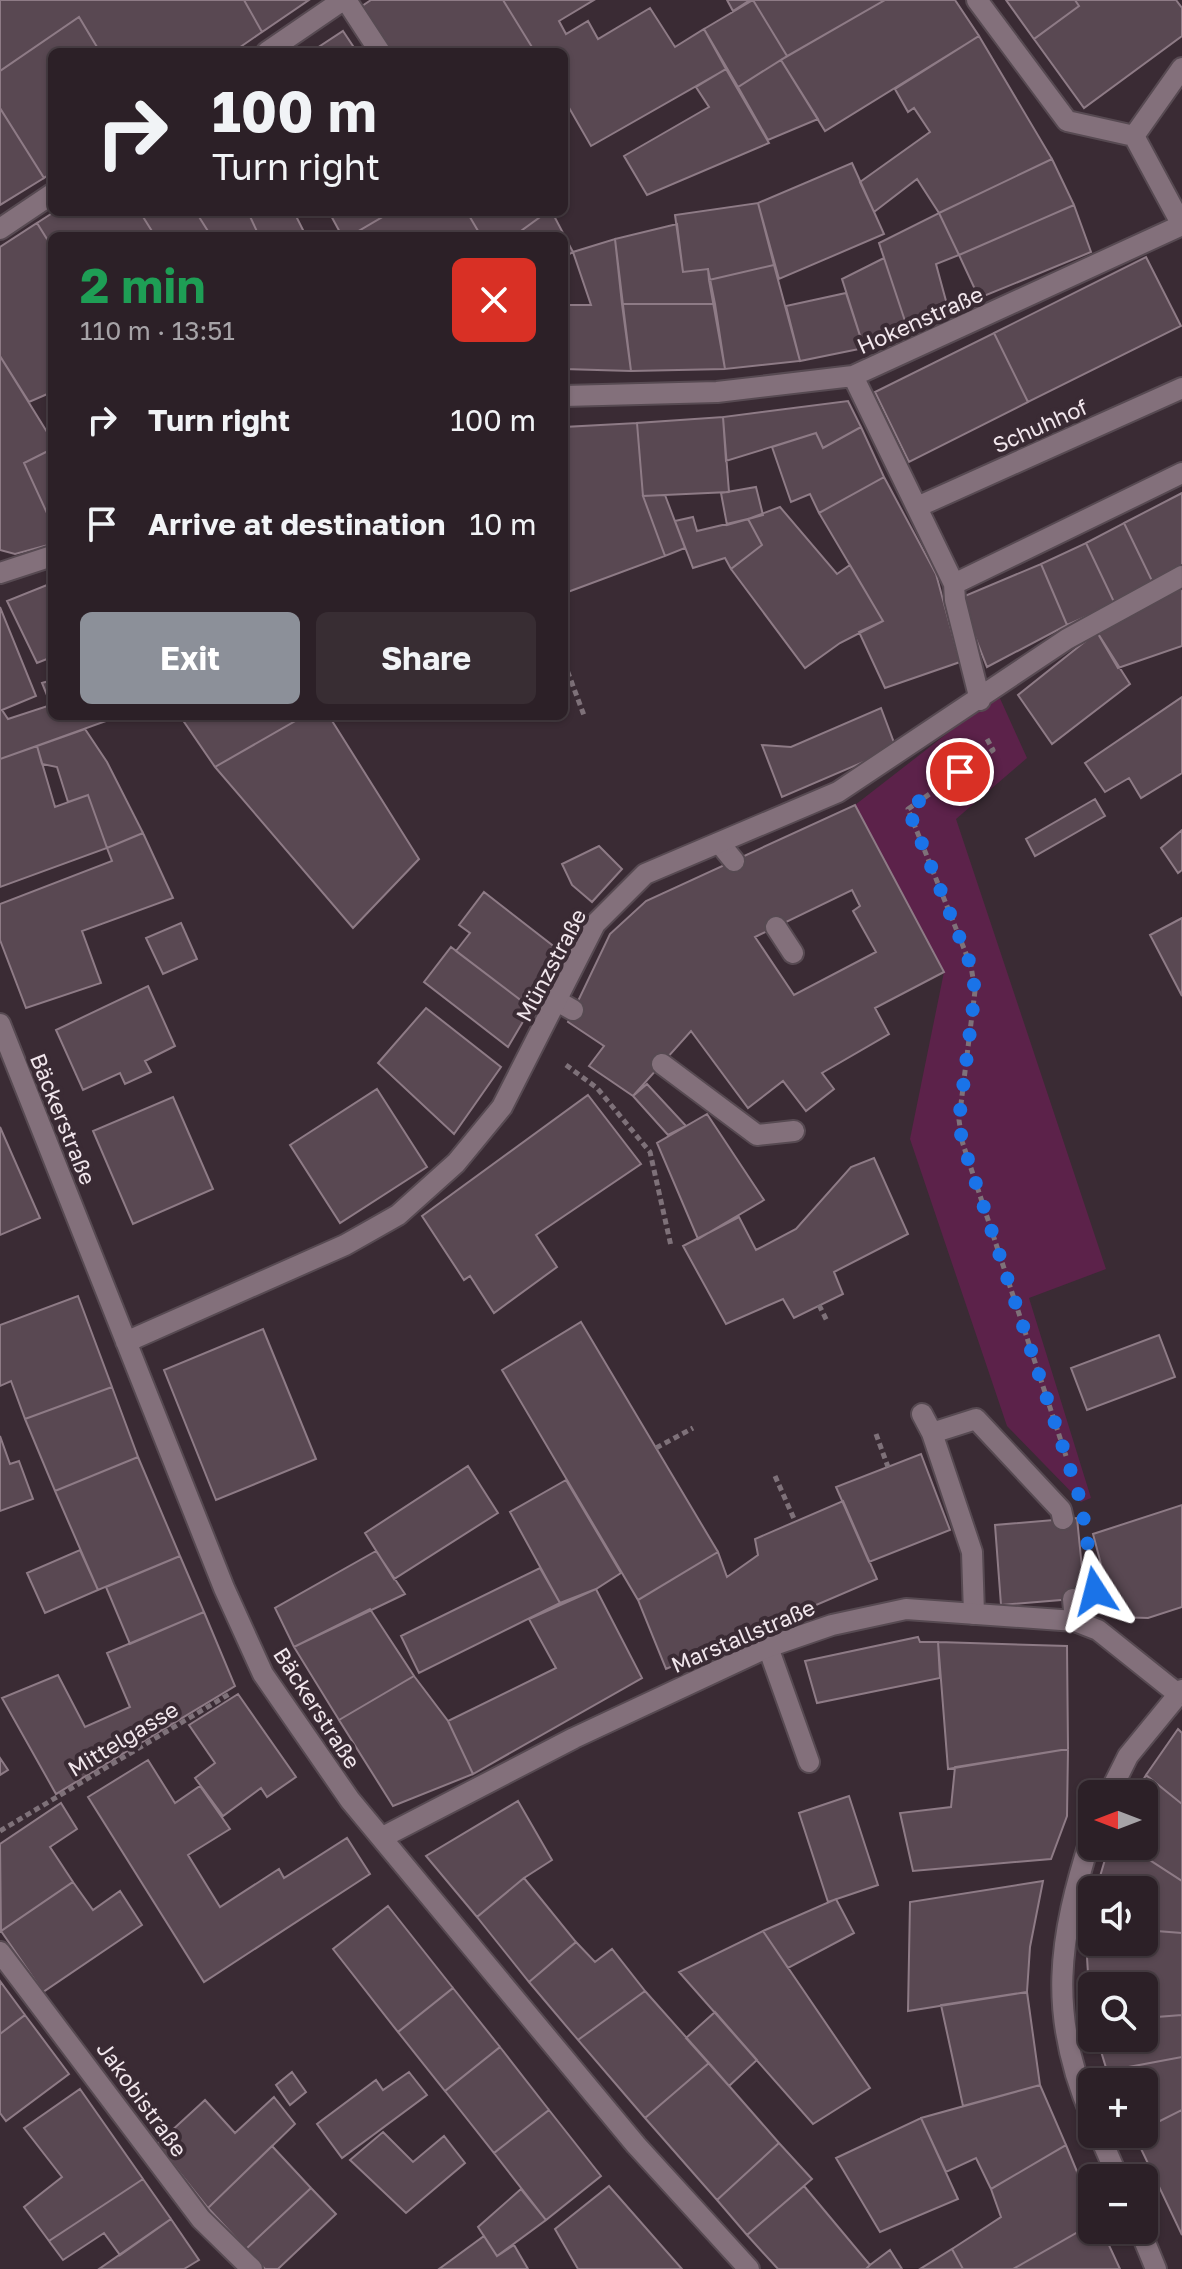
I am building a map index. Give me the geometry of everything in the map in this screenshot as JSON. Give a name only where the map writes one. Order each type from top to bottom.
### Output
[{"type":"street","points":[[273,48],[344,0],[377,48]]},
{"type":"street","points":[[977,0],[1067,121],[1134,136],[1182,225]]},
{"type":"street","points":[[1134,136],[1182,68]]},
{"type":"street","points":[[0,229],[48,197]]},
{"type":"street","name":"Hokenstraße","points":[[568,396],[717,392],[853,376],[1182,225]]},
{"type":"street","points":[[853,376],[954,584],[955,600],[980,700]]},
{"type":"street","name":"Schuhhof","points":[[917,507],[1182,388]]},
{"type":"street","points":[[954,584],[1182,473]]},
{"type":"street","points":[[0,573],[48,557]]},
{"type":"street","name":"Münzstraße","points":[[126,1342],[345,1245],[398,1215],[456,1163],[502,1107],[536,1042],[565,1006],[595,924],[645,874],[728,853],[838,792],[1067,639],[1182,576]]},
{"type":"street","points":[[776,927],[793,953]]},
{"type":"street","name":"Bäckerstraße","points":[[0,1024],[126,1342],[263,1674],[309,1746],[350,1800],[636,2145],[749,2269]]},
{"type":"street","points":[[662,1064],[757,1135],[794,1131]]},
{"type":"street","points":[[922,1414],[932,1433],[972,1552],[974,1614]]},
{"type":"street","points":[[932,1433],[976,1419],[1061,1510],[1063,1519]]},
{"type":"street","points":[[1073,1599],[1075,1621]]},
{"type":"street","name":"Marstallstraße","points":[[383,1837],[574,1738],[768,1647],[832,1625],[906,1609],[1075,1621],[1098,1630],[1180,1692]]},
{"type":"street","points":[[768,1647],[809,1762]]},
{"type":"street","points":[[1116,1780],[1128,1756],[1180,1692]]},
{"type":"street","points":[[1078,2085],[1061,2016],[1065,1929],[1085,1860]]},
{"type":"street","name":"Jakobistraße","points":[[0,1952],[201,2219],[242,2266]]},
{"type":"street","points":[[1146,2244],[1156,2269]]},
{"type":"path","points":[[568,673],[585,718]]},
{"type":"path","points":[[960,772],[908,809],[971,966],[975,991],[959,1120],[962,1141],[1066,1457]]},
{"type":"path","points":[[536,1042],[597,1088],[650,1152],[671,1246]]},
{"type":"path","points":[[819,1305],[827,1321]]},
{"type":"path","points":[[656,1448],[693,1428]]},
{"type":"path","points":[[876,1434],[888,1467]]},
{"type":"path","points":[[775,1476],[795,1521]]},
{"type":"path","name":"Mittelgasse","points":[[0,1831],[263,1674]]},
{"type":"shaded area","points":[[998,694],[1027,758],[956,819],[1106,1269],[1029,1298],[1091,1498],[1081,1502],[1007,1426],[910,1139],[944,972],[855,805]]},
{"type":"building","points":[[0,0],[244,0],[262,32],[239,48],[98,48],[79,17],[0,71]]},
{"type":"building","points":[[244,0],[309,0],[262,32]]},
{"type":"building","points":[[371,0],[503,0],[533,48],[384,48],[359,8]]},
{"type":"building","points":[[503,0],[594,0],[559,21],[566,34],[588,21],[598,39],[650,8],[675,47],[704,29],[726,69],[591,146],[568,106],[568,48],[533,48]]},
{"type":"building","points":[[727,0],[750,0],[733,11]]},
{"type":"building","points":[[753,0],[885,0],[787,56]]},
{"type":"building","points":[[753,0],[787,56],[738,87],[704,29]]},
{"type":"building","points":[[885,0],[955,0],[979,36],[825,131],[781,60]]},
{"type":"building","points":[[1006,0],[1075,0],[1079,6],[1034,39]]},
{"type":"building","points":[[1075,0],[1176,0],[1182,8],[1182,36],[1084,108],[1034,39],[1079,6]]},
{"type":"building","points":[[79,17],[98,48],[48,48],[48,175],[44,178],[0,108],[0,71]]},
{"type":"building","points":[[343,31],[354,48],[317,48]]},
{"type":"building","points":[[979,36],[1052,159],[939,213],[917,179],[874,212],[860,182],[930,132],[914,108],[908,112],[895,89]]},
{"type":"building","points":[[781,60],[818,119],[768,140],[738,87]]},
{"type":"building","points":[[726,69],[769,143],[647,195],[624,156],[709,107],[696,87]]},
{"type":"building","points":[[0,108],[44,178],[0,205]]},
{"type":"building","points":[[1052,159],[1074,205],[959,255],[939,213]]},
{"type":"building","points":[[852,163],[884,234],[779,279],[758,203]]},
{"type":"building","points":[[758,203],[774,265],[709,280],[708,269],[683,272],[675,215]]},
{"type":"building","points":[[1074,205],[1091,252],[979,298],[959,255]]},
{"type":"building","points":[[939,213],[959,255],[936,264],[949,312],[908,330],[879,243]]},
{"type":"building","points":[[48,216],[142,216],[152,232],[48,232],[48,241],[37,223]]},
{"type":"building","points":[[142,216],[198,216],[208,232],[152,232]]},
{"type":"building","points":[[198,216],[250,216],[257,232],[208,232]]},
{"type":"building","points":[[250,216],[296,216],[304,232],[257,232]]},
{"type":"building","points":[[331,216],[384,216],[357,232],[340,232]]},
{"type":"building","points":[[384,216],[469,216],[479,232],[357,232]]},
{"type":"building","points":[[469,216],[542,216],[520,232],[479,232]]},
{"type":"building","points":[[542,216],[554,216],[562,232],[520,232]]},
{"type":"building","points":[[37,223],[48,241],[48,394],[29,402],[0,356],[0,247]]},
{"type":"building","points":[[677,224],[683,272],[708,269],[715,304],[622,304],[615,239]]},
{"type":"building","points":[[615,239],[631,371],[568,369],[568,305],[591,305],[573,252]]},
{"type":"building","points":[[1146,257],[1181,326],[1028,402],[994,333]]},
{"type":"building","points":[[884,258],[908,330],[864,348],[842,279]]},
{"type":"building","points":[[774,265],[800,361],[725,369],[709,280]]},
{"type":"building","points":[[846,293],[864,348],[800,361],[786,306]]},
{"type":"building","points":[[622,304],[715,304],[725,369],[631,371]]},
{"type":"building","points":[[994,333],[1028,402],[909,462],[875,392]]},
{"type":"building","points":[[0,356],[48,434],[48,451],[24,463],[48,515],[48,545],[15,554],[0,550]]},
{"type":"building","points":[[848,401],[861,427],[823,448],[816,433],[726,461],[723,417]]},
{"type":"building","points":[[723,417],[729,492],[643,496],[637,423]]},
{"type":"building","points":[[637,423],[643,496],[665,556],[568,592],[568,427]]},
{"type":"building","points":[[861,427],[884,477],[819,513],[810,494],[791,502],[772,447],[816,433],[823,448]]},
{"type":"building","points":[[48,451],[48,515],[24,463]]},
{"type":"building","points":[[884,477],[936,574],[960,662],[885,688],[859,632],[883,621],[819,513]]},
{"type":"building","points":[[756,487],[763,515],[727,525],[721,493]]},
{"type":"building","points":[[1182,493],[1182,572],[1154,585],[1124,523]]},
{"type":"building","points":[[665,495],[685,548],[665,556],[643,496]]},
{"type":"building","points":[[780,507],[837,574],[850,565],[883,621],[840,643],[805,668],[731,569],[762,545],[748,519]]},
{"type":"building","points":[[693,517],[697,531],[748,519],[762,545],[731,569],[725,558],[693,568],[675,521]]},
{"type":"building","points":[[1124,523],[1154,585],[1115,604],[1086,543]]},
{"type":"building","points":[[1086,543],[1115,604],[1067,625],[1041,564]]},
{"type":"building","points":[[1041,564],[1067,625],[987,667],[960,598]]},
{"type":"building","points":[[1182,584],[1182,646],[1118,668],[1097,632]]},
{"type":"building","points":[[48,585],[48,659],[37,663],[7,601]]},
{"type":"building","points":[[0,607],[36,696],[2,710],[8,719],[48,706],[48,720],[109,720],[0,759]]},
{"type":"building","points":[[1097,632],[1130,684],[1052,744],[1018,695]]},
{"type":"building","points":[[48,681],[48,698],[42,683]]},
{"type":"building","points":[[1182,697],[1182,773],[1141,798],[1129,778],[1105,792],[1085,763]]},
{"type":"building","points":[[881,708],[896,748],[782,797],[762,745],[791,747]]},
{"type":"building","points":[[183,720],[297,720],[215,767]]},
{"type":"building","points":[[297,720],[332,720],[419,859],[353,928],[215,767]]},
{"type":"building","points":[[85,729],[107,762],[143,833],[107,848],[88,795],[68,802],[57,767],[42,764],[37,746]]},
{"type":"building","points":[[37,746],[55,807],[88,795],[107,848],[0,887],[0,759]]},
{"type":"building","points":[[1095,799],[1105,816],[1035,856],[1026,839]]},
{"type":"building","points":[[855,805],[944,972],[875,1008],[889,1034],[822,1073],[834,1089],[806,1111],[783,1081],[748,1108],[691,1031],[633,1096],[589,1066],[604,1046],[568,1022],[610,934],[646,901]],"holes":[[[852,890],[860,906],[853,911],[876,952],[794,995],[755,937]]]},
{"type":"building","points":[[1182,830],[1182,870],[1178,873],[1161,848]]},
{"type":"building","points":[[143,833],[173,898],[82,931],[101,983],[26,1008],[0,940],[0,904],[112,861],[107,848]]},
{"type":"building","points":[[599,846],[622,869],[592,902],[572,885],[562,864]]},
{"type":"building","points":[[484,892],[565,955],[531,1008],[456,951],[470,933],[459,925]]},
{"type":"building","points":[[1182,918],[1182,996],[1150,935]]},
{"type":"building","points":[[181,923],[197,959],[163,974],[146,938]]},
{"type":"building","points":[[451,947],[531,1008],[508,1047],[424,982]]},
{"type":"building","points":[[148,986],[175,1046],[145,1061],[151,1072],[125,1084],[120,1073],[83,1090],[56,1030]]},
{"type":"building","points":[[426,1008],[501,1067],[454,1134],[378,1063]]},
{"type":"building","points":[[647,1084],[686,1126],[668,1135],[633,1096]]},
{"type":"building","points":[[377,1089],[427,1167],[340,1223],[290,1145]]},
{"type":"building","points":[[588,1095],[641,1164],[536,1235],[557,1267],[494,1313],[470,1276],[464,1280],[422,1216]]},
{"type":"building","points":[[173,1097],[213,1189],[133,1224],[93,1131]]},
{"type":"building","points":[[707,1114],[764,1200],[698,1239],[657,1143]]},
{"type":"building","points":[[0,1127],[40,1218],[0,1235]]},
{"type":"building","points":[[874,1158],[908,1234],[834,1272],[843,1294],[794,1318],[783,1299],[726,1324],[683,1246],[739,1217],[756,1250],[796,1229],[851,1167]]},
{"type":"building","points":[[78,1296],[112,1387],[25,1419],[11,1381],[0,1386],[0,1325]]},
{"type":"building","points":[[581,1322],[718,1552],[638,1600],[502,1370]]},
{"type":"building","points":[[263,1329],[316,1459],[216,1500],[164,1370]]},
{"type":"building","points":[[1159,1335],[1175,1377],[1087,1410],[1071,1368]]},
{"type":"building","points":[[112,1387],[138,1457],[55,1491],[25,1419]]},
{"type":"building","points":[[0,1436],[10,1464],[19,1461],[33,1499],[0,1511]]},
{"type":"building","points":[[921,1454],[950,1530],[869,1562],[836,1487]]},
{"type":"building","points":[[138,1457],[180,1556],[98,1590],[55,1491]]},
{"type":"building","points":[[468,1466],[498,1513],[394,1579],[365,1533]]},
{"type":"building","points":[[566,1480],[621,1573],[596,1589],[560,1603],[510,1512]]},
{"type":"building","points":[[843,1501],[877,1579],[666,1669],[638,1600],[718,1552],[727,1577],[758,1555],[755,1539]]},
{"type":"building","points":[[1182,1505],[1182,1607],[1148,1618],[1115,1617],[1093,1534]]},
{"type":"building","points":[[1077,1518],[1085,1598],[1001,1605],[995,1525]]},
{"type":"building","points":[[80,1550],[98,1590],[45,1613],[27,1573]]},
{"type":"building","points":[[376,1551],[405,1594],[294,1647],[275,1608]]},
{"type":"building","points":[[180,1556],[204,1612],[130,1644],[106,1587]]},
{"type":"building","points":[[540,1568],[560,1603],[419,1673],[401,1636]]},
{"type":"building","points":[[596,1589],[642,1678],[473,1774],[448,1721],[556,1668],[529,1619]]},
{"type":"building","points":[[370,1609],[414,1676],[339,1720],[294,1647]]},
{"type":"building","points":[[204,1612],[235,1686],[56,1794],[2,1698],[58,1675],[85,1727],[130,1707],[107,1653]]},
{"type":"building","points":[[918,1637],[920,1642],[938,1642],[940,1678],[817,1703],[805,1661]]},
{"type":"building","points":[[938,1642],[1067,1646],[1068,1749],[948,1769]]},
{"type":"building","points":[[414,1676],[448,1721],[473,1774],[393,1806],[339,1720]]},
{"type":"building","points":[[238,1694],[296,1777],[267,1797],[261,1788],[223,1816],[195,1778],[215,1763],[189,1725]]},
{"type":"building","points":[[1178,1729],[1182,1733],[1182,1804],[1158,1785],[1158,1780],[1146,1775]]},
{"type":"building","points":[[1068,1749],[1067,1816],[1051,1859],[913,1871],[900,1813],[951,1807],[955,1767]]},
{"type":"building","points":[[0,1758],[8,1770],[0,1775]]},
{"type":"building","points":[[148,1760],[175,1803],[200,1786],[230,1829],[188,1855],[220,1907],[279,1869],[284,1878],[347,1838],[370,1874],[204,1982],[88,1797]]},
{"type":"building","points":[[1158,1785],[1182,1804],[1182,1881],[1150,1860],[1158,1860]]},
{"type":"building","points":[[849,1796],[878,1885],[828,1902],[799,1813]]},
{"type":"building","points":[[518,1801],[552,1860],[524,1878],[477,1917],[426,1856]]},
{"type":"building","points":[[61,1803],[77,1829],[50,1847],[73,1882],[1,1931],[0,1844]]},
{"type":"building","points":[[1105,1860],[1150,1860],[1182,1881],[1182,1933],[1158,1931],[1158,1876],[1100,1876]]},
{"type":"building","points":[[524,1878],[576,1942],[529,1982],[477,1917]]},
{"type":"building","points":[[1043,1881],[1030,1947],[1027,1992],[908,2011],[910,1902]]},
{"type":"building","points":[[73,1882],[93,1910],[120,1891],[142,1925],[43,1992],[1,1931]]},
{"type":"building","points":[[836,1899],[854,1933],[788,1968],[763,1931]]},
{"type":"building","points":[[388,1906],[453,1988],[398,2032],[333,1949]]},
{"type":"building","points":[[763,1931],[870,2088],[813,2124],[679,1972]]},
{"type":"building","points":[[1158,1931],[1182,1933],[1182,2015],[1158,2017],[1158,1972],[1088,1972],[1087,1956],[1158,1956]]},
{"type":"building","points":[[576,1942],[595,1962],[612,1949],[645,1991],[578,2040],[529,1982]]},
{"type":"building","points":[[0,1981],[25,2015],[0,2034]]},
{"type":"building","points":[[453,1988],[500,2047],[445,2091],[398,2032]]},
{"type":"building","points":[[645,1991],[709,2063],[645,2118],[578,2040]]},
{"type":"building","points":[[1027,1992],[1040,2085],[963,2106],[941,2005]]},
{"type":"building","points":[[715,2012],[757,2060],[729,2086],[686,2038]]},
{"type":"building","points":[[25,2015],[69,2074],[6,2121],[0,2113],[0,2034]]},
{"type":"building","points":[[1182,2015],[1182,2057],[1123,2068],[1106,2068],[1101,2052],[1158,2052],[1158,2017]]},
{"type":"building","points":[[500,2047],[549,2110],[494,2153],[445,2091]]},
{"type":"building","points":[[1182,2057],[1182,2110],[1158,2122],[1158,2068],[1123,2068]]},
{"type":"building","points":[[709,2063],[779,2143],[717,2200],[645,2118]]},
{"type":"building","points":[[292,2072],[306,2092],[290,2105],[276,2085]]},
{"type":"building","points":[[409,2072],[427,2095],[342,2158],[317,2124],[376,2080],[383,2090]]},
{"type":"building","points":[[1040,2085],[1066,2145],[991,2189],[976,2158],[946,2172],[921,2118]]},
{"type":"building","points":[[80,2089],[143,2179],[49,2241],[24,2207],[62,2177],[24,2128]]},
{"type":"building","points":[[274,2097],[295,2124],[208,2208],[157,2144],[205,2100],[235,2133]]},
{"type":"building","points":[[549,2110],[601,2176],[546,2220],[494,2153]]},
{"type":"building","points":[[1182,2110],[1182,2235],[1158,2184],[1158,2164],[1148,2164],[1141,2148],[1158,2148],[1158,2122]]},
{"type":"building","points":[[921,2118],[958,2199],[880,2232],[836,2158]]},
{"type":"building","points":[[383,2132],[413,2162],[444,2136],[465,2163],[406,2213],[350,2160]]},
{"type":"building","points":[[779,2143],[812,2179],[747,2235],[717,2200]]},
{"type":"building","points":[[1066,2145],[1078,2174],[1078,2232],[1013,2269],[963,2269],[952,2249],[1001,2217],[991,2189]]},
{"type":"building","points":[[272,2146],[311,2188],[246,2249],[208,2208]]},
{"type":"building","points":[[143,2179],[171,2219],[120,2255],[104,2233],[63,2260],[49,2241]]},
{"type":"building","points":[[609,2186],[682,2269],[578,2269],[555,2229]]},
{"type":"building","points":[[804,2186],[870,2265],[866,2269],[778,2269],[747,2235]]},
{"type":"building","points":[[311,2188],[336,2214],[278,2269],[265,2269],[246,2249]]},
{"type":"building","points":[[521,2189],[546,2220],[497,2256],[478,2227]]},
{"type":"building","points":[[171,2219],[199,2260],[184,2269],[99,2269]]},
{"type":"building","points":[[1078,2232],[1078,2244],[1108,2244],[1120,2269],[1013,2269]]},
{"type":"building","points":[[484,2236],[497,2256],[514,2245],[528,2269],[439,2269]]},
{"type":"building","points":[[952,2249],[963,2269],[920,2269]]},
{"type":"building","points":[[890,2250],[902,2269],[866,2269],[870,2265]]},
{"type":"route","points":[[960,772],[908,809],[971,966],[975,991],[959,1120],[962,1141],[1081,1502],[1095,1591]]}]
